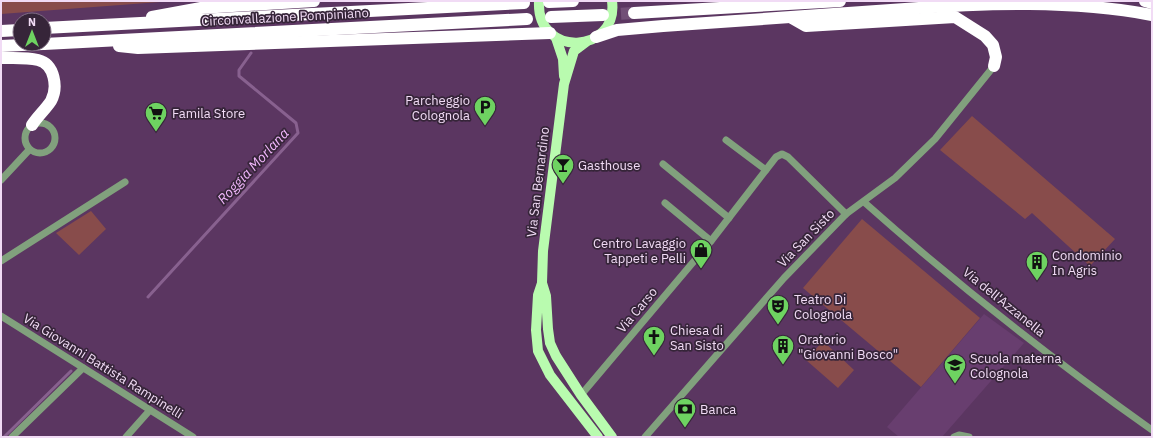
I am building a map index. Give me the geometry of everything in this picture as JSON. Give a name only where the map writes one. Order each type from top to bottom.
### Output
[{"type":"highway","points":[[123,24],[171,12],[201,8],[314,1]]},
{"type":"highway","points":[[544,2],[573,1]]},
{"type":"highway","points":[[634,13],[840,1]]},
{"type":"highway","points":[[591,39],[626,29],[967,4],[1061,1],[1113,6],[1152,15]]},
{"type":"highway","points":[[1145,1],[1152,3]]},
{"type":"highway","name":"Circonvallazione Pompiniano","points":[[52,28],[524,4]]},
{"type":"highway","points":[[854,24],[879,11]]},
{"type":"highway","points":[[84,42],[138,48],[550,29],[575,16],[606,19]]},
{"type":"highway","points":[[792,18],[806,26],[955,17],[985,36],[993,45],[996,57],[994,66]]},
{"type":"highway","name":"Circonvallazione Pompiniano","points":[[52,44],[527,19]]},
{"type":"highway","points":[[1,31],[12,30]]},
{"type":"highway","name":"Circonvallazione Pompiniano","points":[[1,46],[12,45]]},
{"type":"highway","points":[[1,58],[40,60],[46,65],[54,78],[54,93],[50,102],[32,126]]},
{"type":"main road","points":[[606,19],[612,14],[612,1]]},
{"type":"main road","name":"Via San Bernardino","points":[[542,283],[543,251],[564,84],[563,59],[550,29],[540,15],[544,2]]},
{"type":"main road","name":"Via San Bernardino","points":[[564,84],[574,51],[591,39],[606,19]]},
{"type":"main road","points":[[550,29],[573,43],[591,39]]},
{"type":"main road","points":[[542,283],[546,296],[550,343],[556,356],[581,395],[612,437]]},
{"type":"main road","points":[[542,283],[538,295],[536,330],[538,351],[550,375],[598,437]]},
{"type":"street","name":"Via San Sisto","points":[[645,437],[784,278],[846,214],[895,178],[935,139],[994,66]]},
{"type":"street","points":[[41,123],[53,131],[55,140],[51,149],[39,154],[29,150],[26,146],[24,136],[32,126],[41,123]]},
{"type":"street","points":[[726,140],[766,170]]},
{"type":"street","points":[[1,180],[29,150]]},
{"type":"street","name":"Via Carso","points":[[581,395],[711,241],[776,157],[782,154],[788,157],[846,214]]},
{"type":"street","points":[[663,164],[729,218]]},
{"type":"street","points":[[1,261],[126,182]]},
{"type":"street","name":"Via dell'Azzanella","points":[[864,202],[898,232],[1030,340],[1152,430]]},
{"type":"street","points":[[665,203],[711,241]]},
{"type":"street","name":"Via Giovanni Battista Rampinelli","points":[[1,316],[193,437]]},
{"type":"street","points":[[12,437],[83,368]]},
{"type":"street","points":[[126,437],[150,410]]},
{"type":"street","points":[[954,437],[959,435],[969,437]]},
{"type":"shaded area","points":[[1,1],[160,2],[12,12],[1,14]]},
{"type":"shaded area","points":[[972,116],[1115,239],[1090,266],[1032,213],[1025,219],[940,150]]},
{"type":"shaded area","points":[[91,211],[106,229],[79,255],[56,233]]},
{"type":"shaded area","points":[[862,219],[980,318],[921,387],[803,288]]},
{"type":"shaded area","name":"Scuola materna Colognola","points":[[984,314],[1024,343],[942,437],[899,437],[887,427]]},
{"type":"shaded area","points":[[823,341],[854,370],[838,388],[806,360]]},
{"type":"waterway","name":"Roggia Morlana","points":[[148,297],[298,133],[296,123],[239,76],[239,70],[251,53]]},
{"type":"waterway","name":"Roggia Morlana","points":[[4,437],[71,371]]},
{"type":"tunnel","points":[[603,15],[634,13]]},
{"type":"place","name":"Parcheggio Colognola","points":[[485,126]]},
{"type":"place","name":"Famila Store","points":[[156,132]]},
{"type":"place","name":"Gasthouse","points":[[563,184]]},
{"type":"place","name":"Centro Lavaggio Tappeti e Pelli","points":[[701,270]]},
{"type":"place","name":"Condominio In Agris","points":[[1037,282]]},
{"type":"place","name":"Teatro Di Colognola","points":[[778,326]]},
{"type":"place","name":"Chiesa di San Sisto","points":[[654,356]]},
{"type":"place","name":"Oratorio \"Giovanni Bosco\"","points":[[783,366]]},
{"type":"place","name":"Scuola materna Colognola","points":[[955,384]]},
{"type":"place","name":"Banca","points":[[685,428]]}]
